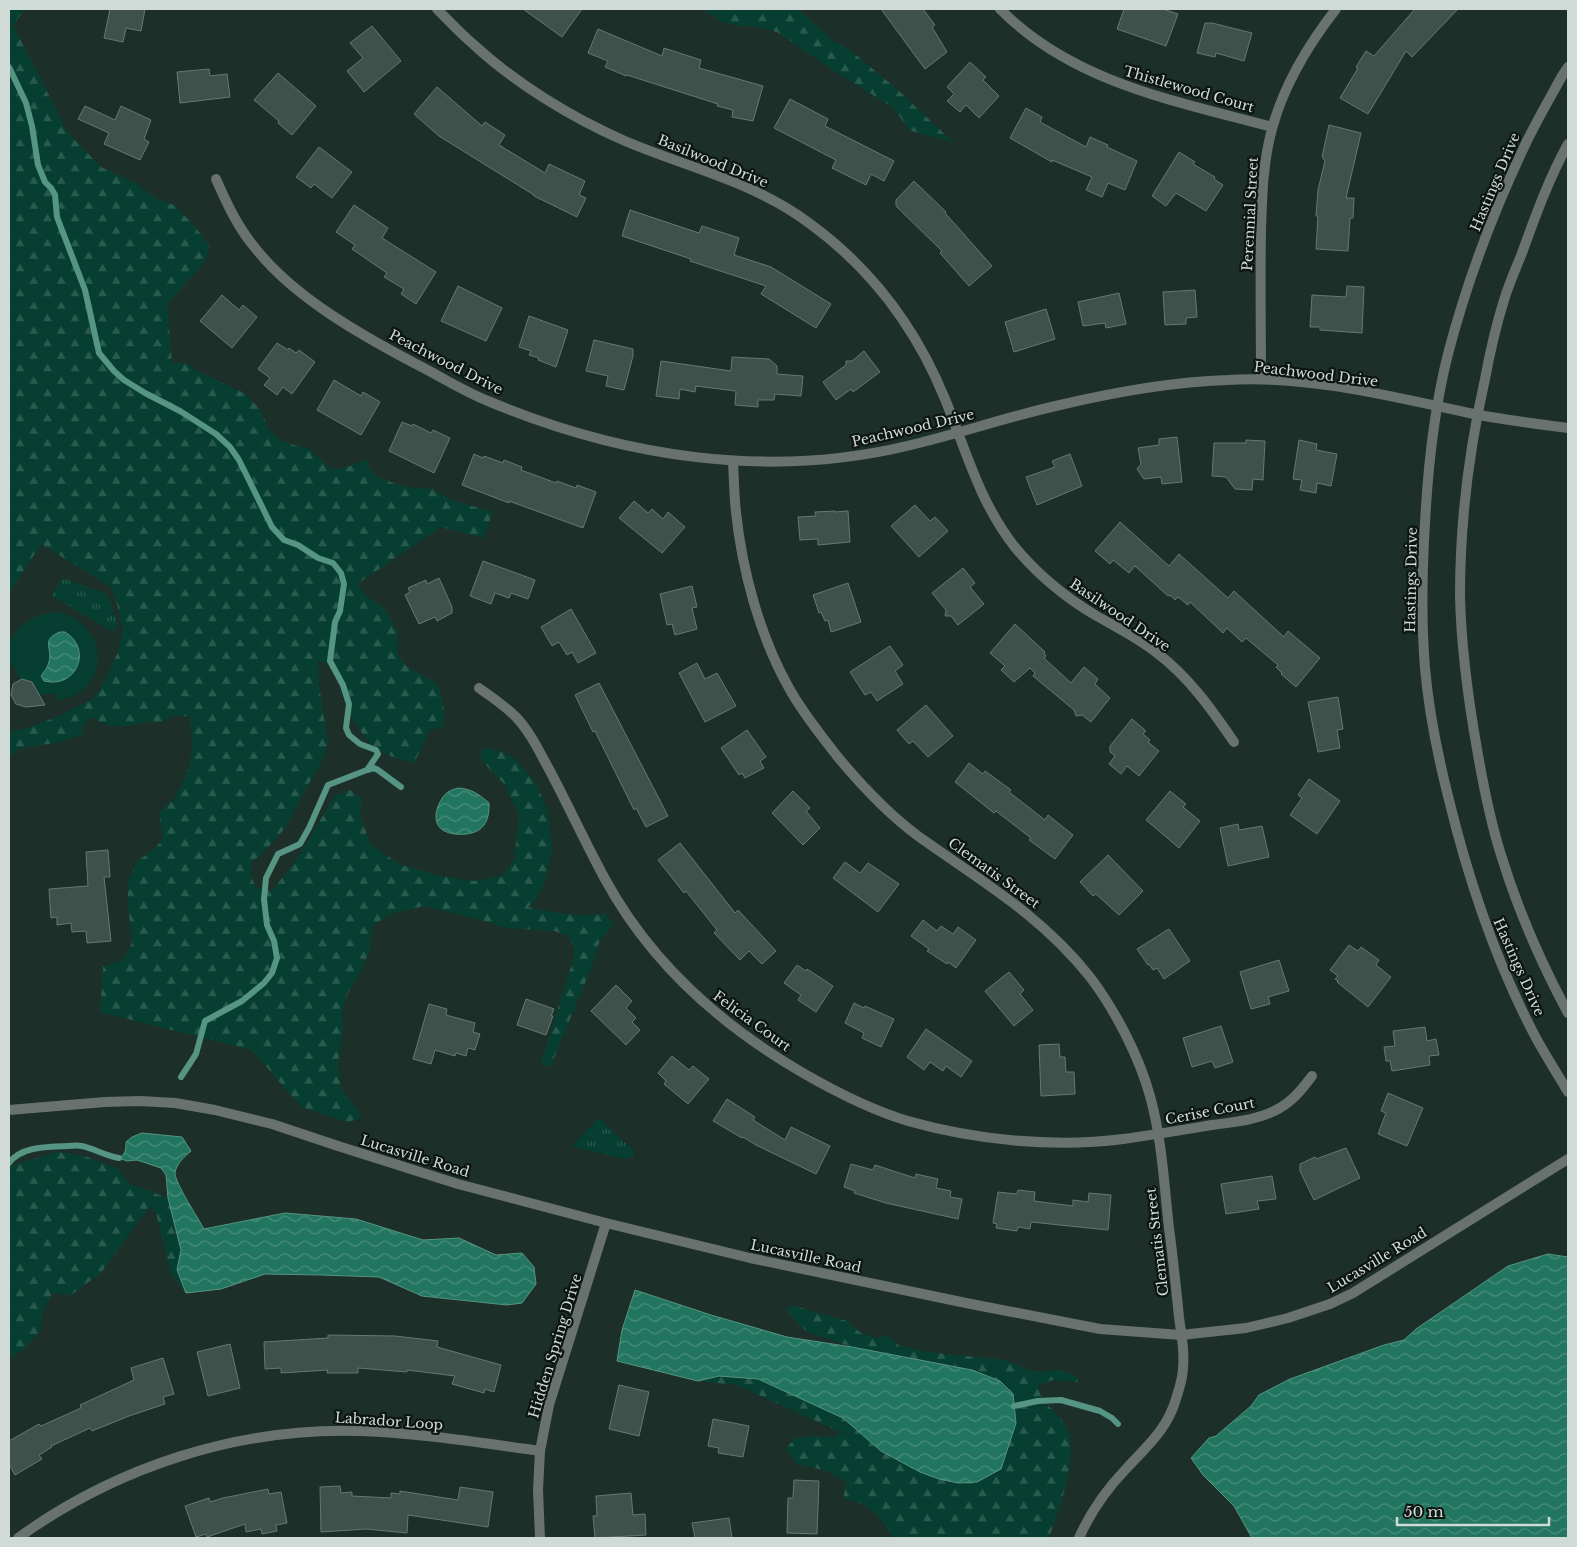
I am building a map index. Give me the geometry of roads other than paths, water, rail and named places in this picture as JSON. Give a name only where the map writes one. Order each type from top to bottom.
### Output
[{"type":"street","name":"Basilwood Drive","points":[[437,9],[474,46],[519,80],[566,110],[626,141],[741,184],[807,220],[839,246],[863,269],[886,296],[911,332],[932,370],[990,511],[1014,545],[1030,564],[1060,591],[1092,614],[1134,637],[1159,654],[1187,681],[1210,708],[1234,742]]},
{"type":"street","name":"Thistlewood Court","points":[[1000,9],[1013,22],[1044,46],[1086,70],[1132,89],[1272,127]]},
{"type":"street","name":"Perennial Street","points":[[1261,379],[1260,263],[1265,159],[1272,127],[1294,74],[1312,40],[1336,9]]},
{"type":"street","name":"Hastings Drive","points":[[1568,68],[1527,142],[1496,210],[1466,292],[1448,355],[1437,406],[1428,471],[1422,609],[1425,669],[1431,716],[1462,852],[1482,915],[1511,986],[1536,1037],[1568,1092]]},
{"type":"street","name":"Hastings Drive","points":[[1568,144],[1536,216],[1504,299],[1493,341],[1470,455],[1462,535],[1460,596],[1464,657],[1474,730],[1485,792],[1500,854],[1521,914],[1568,1013]]},
{"type":"street","name":"Peachwood Drive","points":[[216,179],[234,218],[254,248],[273,269],[300,293],[339,319],[403,357],[485,400],[559,428],[622,446],[681,456],[733,461],[799,462],[855,456],[910,446],[1058,405],[1122,391],[1174,383],[1261,379],[1339,387],[1477,414],[1568,428]]},
{"type":"street","name":"Clematis Street","points":[[733,461],[736,512],[744,563],[757,612],[775,660],[789,688],[819,734],[854,777],[883,807],[915,834],[1020,906],[1064,948],[1091,978],[1113,1013],[1136,1056],[1150,1095],[1158,1134],[1184,1370],[1176,1402],[1164,1426],[1150,1446],[1125,1470],[1103,1496],[1084,1525],[1079,1538]]},
{"type":"street","name":"Felicia Court","points":[[479,688],[497,700],[517,718],[534,741],[606,880],[630,920],[666,965],[699,999],[728,1023],[779,1060],[827,1087],[877,1110],[908,1121],[962,1133],[1014,1140],[1062,1142],[1112,1140],[1158,1134]]},
{"type":"street","name":"Cerise Court","points":[[1158,1134],[1258,1118],[1280,1108],[1299,1093],[1312,1076]]},
{"type":"street","name":"Lucasville Road","points":[[9,1110],[140,1101],[216,1110],[272,1124],[458,1184],[606,1224],[750,1258],[974,1305],[1100,1328],[1181,1335],[1246,1328],[1288,1318],[1330,1304],[1354,1293],[1568,1159]]},
{"type":"street","name":"Hidden Spring Drive","points":[[540,1538],[538,1490],[540,1451],[549,1405],[606,1224]]},
{"type":"street","name":"Labrador Loop","points":[[18,1538],[86,1495],[134,1473],[182,1455],[222,1445],[275,1436],[328,1431],[360,1431],[457,1440],[540,1451]]},
{"type":"water","points":[[60,632],[65,632],[73,639],[78,648],[77,666],[73,673],[65,679],[56,682],[44,681],[41,676],[49,662],[49,641],[50,638]]},
{"type":"water","points":[[459,788],[476,793],[489,803],[485,824],[470,833],[449,833],[440,828],[436,820],[437,810],[443,797],[450,791]]},
{"type":"water","points":[[142,1133],[182,1137],[191,1151],[177,1166],[176,1178],[204,1229],[285,1213],[356,1219],[423,1240],[459,1238],[496,1255],[522,1253],[534,1267],[536,1284],[522,1303],[507,1305],[422,1296],[379,1277],[265,1274],[221,1289],[186,1293],[177,1270],[181,1250],[168,1198],[166,1175],[161,1168],[137,1160],[127,1161],[119,1158],[125,1151],[126,1142]]},
{"type":"water","points":[[1548,1254],[1568,1257],[1568,1538],[1252,1538],[1234,1506],[1203,1475],[1191,1458],[1209,1438],[1216,1436],[1251,1406],[1259,1395],[1290,1379],[1384,1345],[1404,1340],[1416,1329],[1508,1266]]},
{"type":"water","points":[[635,1290],[787,1337],[852,1347],[972,1370],[1000,1381],[1013,1394],[1016,1423],[1001,1469],[977,1482],[958,1483],[939,1479],[920,1472],[881,1451],[843,1418],[758,1379],[719,1376],[698,1381],[617,1361],[622,1330]]},
{"type":"waterway","points":[[9,67],[26,103],[32,126],[38,165],[45,182],[55,195],[57,217],[85,290],[99,353],[124,380],[180,411],[216,434],[230,447],[239,460],[272,527],[284,540],[298,545],[318,558],[333,563],[341,573],[344,584],[340,611],[335,622],[330,661],[343,685],[349,704],[346,728],[349,735],[360,744],[376,750],[378,754],[367,770],[328,785],[300,844],[278,854],[266,878],[264,899],[267,925],[274,941],[277,958],[272,973],[264,983],[242,1001],[205,1021],[196,1054],[181,1077]]},
{"type":"waterway","points":[[367,770],[374,768],[401,787]]},
{"type":"waterway","points":[[9,1163],[20,1153],[43,1147],[87,1147],[119,1158]]},
{"type":"waterway","points":[[1014,1406],[1038,1401],[1061,1400],[1100,1411],[1118,1424]]}]
